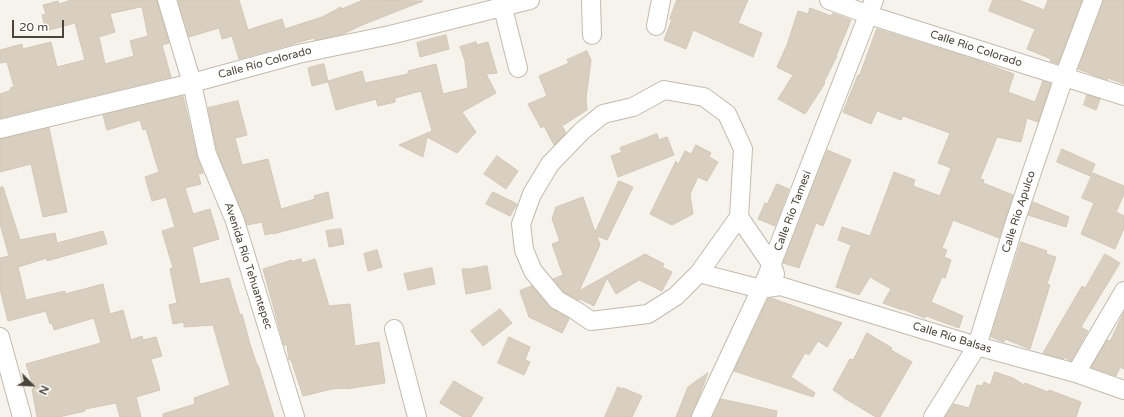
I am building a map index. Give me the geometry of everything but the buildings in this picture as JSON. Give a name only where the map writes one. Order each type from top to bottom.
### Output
[{"type":"street","name":"Avenida Río Tehuantepec","points":[[167,0],[192,83],[207,154],[236,221],[295,417]]},
{"type":"street","name":"Calle Río Colorado","points":[[0,130],[192,83],[298,54],[390,35],[502,4],[530,0]]},
{"type":"street","points":[[591,0],[592,36]]},
{"type":"street","points":[[656,26],[661,0]]},
{"type":"street","name":"Calle Río Colorado","points":[[829,0],[872,7],[1064,77],[1124,96]]},
{"type":"street","name":"Calle Río Apulco","points":[[933,417],[977,346],[1015,222],[1064,77],[1094,0]]},
{"type":"street","points":[[502,4],[518,68]]},
{"type":"street","name":"Calle Río Tamesí","points":[[701,417],[772,265],[872,7]]},
{"type":"street","points":[[664,90],[704,97],[727,114],[743,149],[739,217],[699,273],[676,296],[648,314],[591,321],[576,310],[557,300],[533,271],[524,250],[521,224],[532,194],[550,164],[582,131],[603,114],[633,107],[664,90]]},
{"type":"street","points":[[739,217],[772,265],[780,286]]},
{"type":"street","name":"Calle Río Balsas","points":[[699,273],[761,289],[780,286],[977,346],[1076,373],[1124,390]]},
{"type":"street","points":[[1076,373],[1124,291]]},
{"type":"street","points":[[394,329],[418,417]]},
{"type":"street","points":[[0,336],[22,417]]}]
